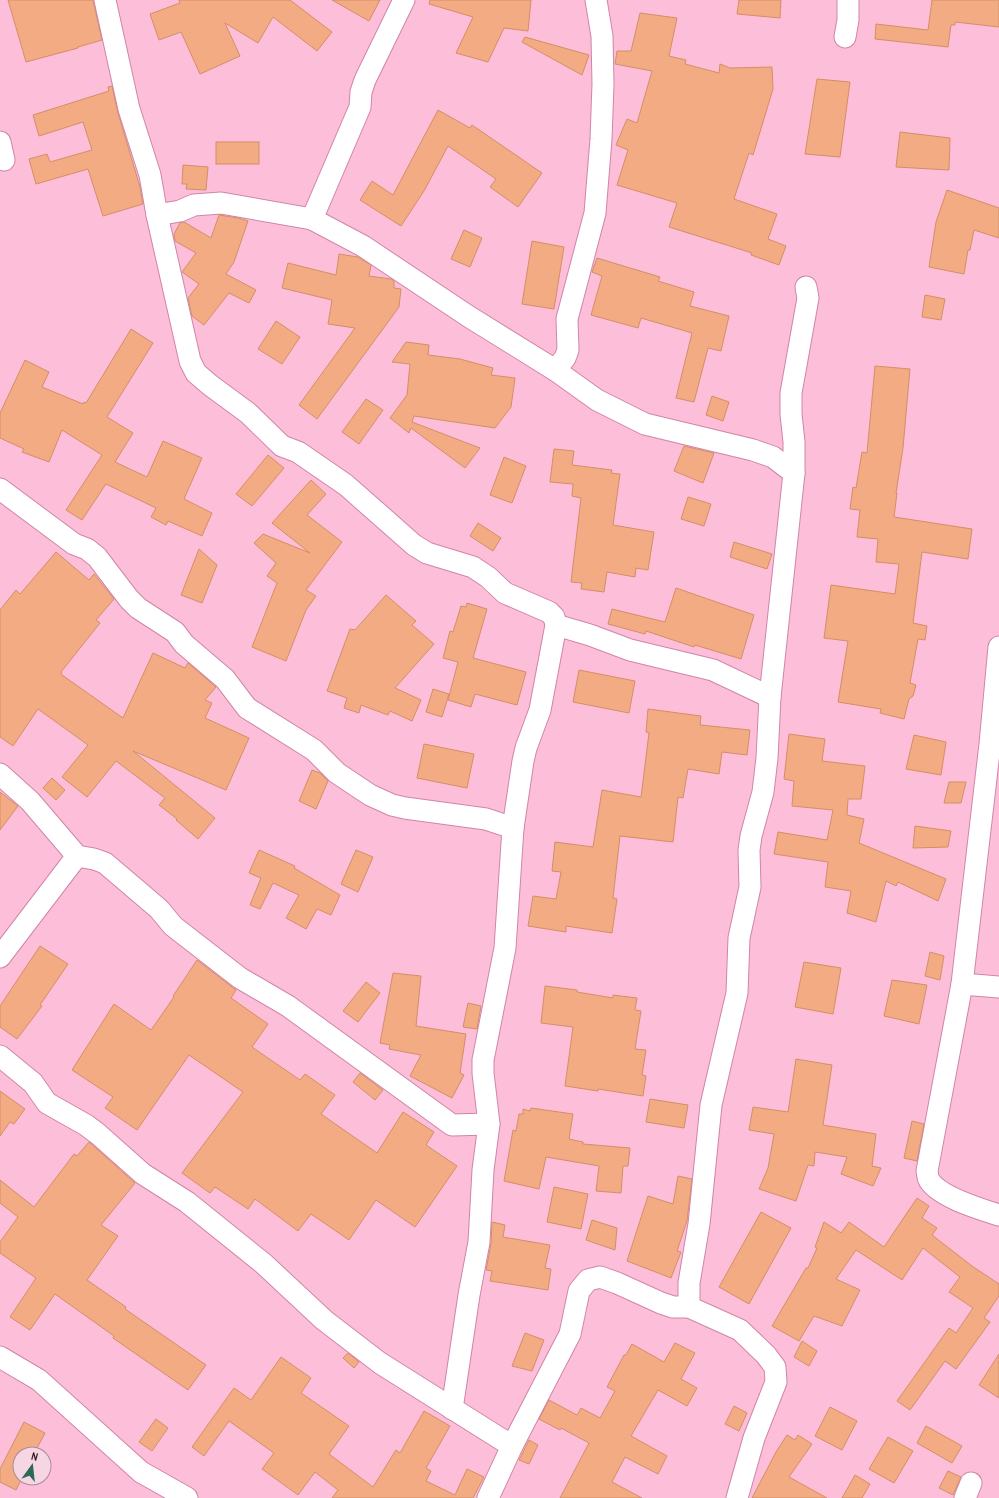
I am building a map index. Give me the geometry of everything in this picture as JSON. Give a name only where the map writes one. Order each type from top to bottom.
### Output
[{"type":"street","points":[[105,0],[128,109],[150,175],[157,215],[190,362],[196,373],[248,413],[282,446],[298,452],[346,485],[414,545],[427,553],[473,567],[488,576],[505,593],[549,612],[554,616],[556,625],[540,710],[526,748],[523,761],[513,828],[505,948],[484,1060],[483,1073],[489,1124],[483,1170],[479,1242],[469,1295],[452,1409]]},
{"type":"street","points":[[312,219],[360,107],[361,92],[365,80],[404,0]]},
{"type":"street","points":[[554,370],[565,358],[568,350],[567,318],[595,213],[604,84],[602,36],[596,0]]},
{"type":"street","points":[[845,37],[848,20],[848,0]]},
{"type":"street","points":[[157,215],[180,211],[194,205],[221,203],[312,219],[363,246],[554,370],[597,400],[645,424],[753,450],[773,458],[794,473]]},
{"type":"street","points":[[689,1308],[689,1283],[699,1224],[711,1105],[737,993],[739,938],[750,887],[749,850],[763,792],[770,697],[794,473],[791,393],[808,298],[806,287]]},
{"type":"street","points":[[0,488],[74,544],[87,549],[97,557],[129,599],[138,608],[175,632],[184,644],[225,679],[247,708],[314,750],[337,773],[370,795],[392,805],[405,808],[486,819],[513,828]]},
{"type":"street","points":[[556,625],[590,634],[630,650],[713,670],[770,697]]},
{"type":"street","points":[[999,647],[994,745],[962,984],[929,1153],[927,1171],[928,1179],[934,1186],[947,1195],[968,1205],[999,1215]]},
{"type":"street","points":[[0,774],[30,801],[77,856],[105,863],[159,909],[173,926],[240,978],[288,1006],[452,1125],[489,1124]]},
{"type":"street","points":[[0,957],[77,856]]},
{"type":"street","points":[[962,984],[999,987]]},
{"type":"street","points":[[0,1056],[33,1083],[47,1103],[86,1125],[143,1174],[187,1202],[264,1264],[324,1320],[380,1364],[512,1446]]},
{"type":"street","points":[[488,1498],[512,1446],[570,1334],[580,1291],[588,1280],[600,1277],[661,1303],[673,1307],[689,1308],[740,1330],[766,1355],[775,1367],[776,1382],[754,1438],[737,1498]]},
{"type":"street","points":[[0,1357],[39,1380],[141,1472],[187,1498]]},
{"type":"building","points":[[8,0],[93,0],[102,40],[26,62]]},
{"type":"building","points":[[179,0],[290,0],[332,32],[317,51],[273,17],[258,43],[225,23],[240,56],[200,74],[181,32],[159,40],[150,14],[180,3]]},
{"type":"building","points":[[332,0],[380,0],[369,21]]},
{"type":"building","points":[[430,0],[531,0],[528,31],[504,28],[488,62],[456,53],[473,17],[429,4]]},
{"type":"building","points":[[739,0],[781,0],[780,18],[737,14]]},
{"type":"building","points":[[932,0],[999,0],[999,27],[955,22],[955,25],[951,25],[948,47],[875,39],[876,24],[928,30]]},
{"type":"building","points":[[640,13],[677,18],[669,56],[686,60],[685,64],[719,73],[720,64],[730,68],[772,67],[773,89],[753,155],[749,153],[734,199],[777,214],[768,239],[786,246],[779,265],[751,255],[752,253],[669,227],[677,203],[617,185],[628,150],[616,145],[627,119],[637,123],[652,71],[615,64],[617,51],[631,51]]},
{"type":"building","points":[[525,37],[589,55],[582,75],[522,42]]},
{"type":"building","points":[[817,79],[850,82],[840,157],[805,154]]},
{"type":"building","points":[[112,86],[118,113],[140,187],[143,204],[103,216],[88,169],[36,184],[29,159],[47,154],[50,162],[92,150],[83,122],[39,136],[33,115],[109,91],[108,87]]},
{"type":"building","points":[[438,110],[470,128],[472,125],[542,173],[518,207],[490,187],[496,179],[448,146],[424,191],[401,226],[360,200],[372,181],[393,195]]},
{"type":"building","points":[[900,132],[950,138],[949,170],[896,167]]},
{"type":"building","points":[[216,142],[259,142],[259,164],[216,164]]},
{"type":"building","points":[[183,165],[208,167],[206,190],[186,189],[187,184],[182,184]]},
{"type":"building","points":[[947,190],[999,208],[999,238],[974,230],[970,250],[968,250],[964,274],[929,267],[936,222]]},
{"type":"building","points":[[219,215],[248,221],[234,262],[226,274],[256,290],[249,303],[229,293],[204,325],[192,316],[188,298],[199,284],[182,272],[196,253],[175,241],[174,234],[180,223],[184,222],[211,238]]},
{"type":"building","points":[[464,230],[482,238],[470,267],[451,259]]},
{"type":"building","points":[[532,241],[564,247],[554,309],[522,304]]},
{"type":"building","points":[[339,254],[358,257],[371,265],[369,276],[391,279],[394,281],[394,288],[401,289],[399,307],[317,419],[299,405],[355,328],[328,324],[332,300],[282,288],[288,263],[336,275]]},
{"type":"building","points":[[597,258],[660,277],[658,281],[694,292],[690,306],[729,316],[721,351],[708,348],[694,402],[676,398],[692,333],[641,318],[638,328],[591,315],[602,276],[592,272]]},
{"type":"building","points":[[925,295],[945,299],[941,320],[922,317]]},
{"type":"building","points":[[276,321],[300,337],[282,364],[258,349]]},
{"type":"building","points":[[131,329],[153,343],[107,417],[133,433],[115,462],[147,477],[163,441],[202,458],[184,499],[212,513],[202,536],[168,521],[166,525],[151,517],[156,508],[106,484],[82,520],[66,510],[102,455],[62,430],[49,462],[22,452],[24,449],[0,438],[0,413],[25,360],[49,372],[42,387],[83,404],[84,402],[86,403]]},
{"type":"building","points":[[406,342],[429,345],[428,355],[460,359],[493,368],[491,375],[515,378],[511,407],[495,428],[414,416],[412,422],[480,448],[465,468],[411,428],[409,433],[390,418],[407,395],[410,364],[392,362]]},
{"type":"building","points":[[875,366],[910,369],[903,448],[894,517],[972,529],[968,559],[922,552],[913,623],[927,626],[925,640],[918,639],[910,683],[916,685],[913,696],[909,699],[904,719],[880,713],[881,709],[838,702],[848,641],[824,638],[831,585],[895,594],[899,564],[876,562],[878,539],[857,537],[860,510],[850,509],[853,487],[856,488],[862,452],[867,453]]},
{"type":"building","points":[[712,396],[729,402],[723,421],[706,415]]},
{"type":"building","points":[[366,399],[383,410],[359,444],[342,432]]},
{"type":"building","points":[[684,446],[714,453],[703,483],[674,471]]},
{"type":"building","points":[[554,449],[574,451],[572,465],[612,470],[611,473],[620,474],[613,525],[654,532],[648,570],[636,568],[635,577],[607,572],[604,592],[581,589],[582,583],[571,582],[581,498],[572,496],[573,484],[550,482]]},
{"type":"building","points":[[268,455],[284,468],[252,506],[236,494]]},
{"type":"building","points":[[504,457],[526,466],[512,503],[490,495]]},
{"type":"building","points":[[311,480],[326,494],[307,515],[342,542],[306,590],[316,596],[306,610],[286,661],[252,647],[277,583],[267,576],[276,563],[254,543],[263,534],[310,553],[272,523]]},
{"type":"building","points":[[688,497],[711,504],[704,526],[681,519]]},
{"type":"building","points":[[478,523],[501,538],[493,551],[470,536]]},
{"type":"building","points":[[734,542],[772,554],[767,569],[730,557]]},
{"type":"building","points":[[199,549],[217,565],[202,603],[181,595]]},
{"type":"building","points":[[56,552],[89,580],[94,574],[114,599],[96,620],[100,623],[61,672],[62,675],[123,718],[153,653],[185,668],[188,663],[216,687],[205,700],[212,703],[205,718],[249,738],[226,790],[133,751],[215,818],[198,839],[176,820],[177,819],[159,805],[165,798],[116,761],[87,797],[62,777],[88,745],[38,709],[13,746],[0,737],[0,610],[16,590],[20,594]]},
{"type":"building","points":[[676,588],[754,615],[741,659],[695,645],[694,647],[646,631],[645,634],[608,624],[612,609],[665,622]]},
{"type":"building","points":[[386,595],[416,621],[412,625],[434,644],[395,688],[421,700],[412,721],[390,711],[388,715],[361,705],[359,713],[344,708],[347,698],[327,691],[350,629],[355,630]]},
{"type":"building","points":[[467,603],[487,609],[473,658],[526,672],[517,705],[475,694],[471,707],[448,700],[458,662],[443,658],[450,631],[453,632],[461,606],[466,607]]},
{"type":"building","points":[[579,670],[635,681],[629,713],[573,702]]},
{"type":"building","points":[[433,689],[449,694],[442,717],[426,712]]},
{"type":"building","points":[[648,709],[701,716],[700,725],[750,730],[747,755],[722,752],[719,774],[688,769],[683,798],[678,797],[673,842],[620,836],[613,898],[617,899],[612,933],[566,926],[566,932],[528,926],[533,896],[556,899],[561,872],[552,871],[555,842],[593,847],[602,790],[641,797],[649,733],[646,732]]},
{"type":"building","points":[[789,734],[825,739],[822,761],[865,766],[861,799],[848,799],[847,815],[864,819],[859,843],[946,879],[938,901],[898,882],[896,886],[886,881],[876,922],[847,913],[851,891],[825,887],[828,862],[774,854],[778,832],[827,840],[833,810],[792,806],[794,781],[784,779]]},
{"type":"building","points":[[914,735],[946,742],[941,775],[906,769]]},
{"type":"building","points":[[424,744],[474,754],[467,788],[417,778]]},
{"type":"building","points":[[312,770],[320,773],[328,781],[316,809],[299,801]]},
{"type":"building","points":[[52,778],[65,790],[56,800],[43,788]]},
{"type":"building","points":[[949,782],[966,782],[961,803],[944,803]]},
{"type":"building","points":[[0,792],[18,806],[0,830]]},
{"type":"building","points":[[915,826],[951,831],[948,847],[913,848]]},
{"type":"building","points":[[259,850],[295,866],[294,868],[340,895],[331,915],[317,909],[306,929],[286,918],[299,895],[273,883],[260,909],[250,905],[261,878],[249,873]]},
{"type":"building","points":[[356,850],[373,857],[358,892],[341,884]]},
{"type":"building","points":[[40,946],[68,964],[40,1005],[42,1006],[17,1039],[0,1027],[0,1006]]},
{"type":"building","points":[[930,952],[944,956],[940,980],[925,976]]},
{"type":"building","points":[[197,960],[236,990],[231,998],[268,1024],[252,1047],[300,1080],[305,1074],[335,1095],[321,1114],[377,1153],[403,1112],[434,1132],[426,1145],[457,1166],[415,1227],[376,1200],[349,1240],[311,1214],[298,1231],[255,1199],[248,1209],[215,1187],[210,1193],[182,1173],[243,1092],[189,1055],[137,1130],[105,1108],[113,1097],[72,1070],[114,1004],[151,1030]]},
{"type":"building","points":[[804,962],[841,968],[833,1014],[795,1007]]},
{"type":"building","points":[[393,973],[421,976],[416,1026],[466,1034],[460,1073],[464,1075],[452,1098],[410,1076],[421,1055],[389,1049],[390,1045],[380,1043]]},
{"type":"building","points":[[892,980],[927,985],[919,1024],[884,1016]]},
{"type":"building","points":[[366,982],[380,993],[358,1022],[343,1011]]},
{"type":"building","points":[[545,986],[577,990],[577,992],[613,998],[613,995],[637,998],[635,1010],[641,1011],[635,1049],[646,1050],[642,1075],[646,1076],[643,1096],[598,1089],[598,1091],[565,1086],[573,1027],[541,1023]]},
{"type":"building","points":[[468,1003],[481,1006],[477,1029],[463,1027]]},
{"type":"building","points":[[796,1059],[832,1065],[823,1125],[876,1134],[872,1166],[881,1168],[873,1186],[841,1174],[847,1157],[815,1152],[814,1166],[808,1165],[796,1201],[759,1189],[768,1168],[774,1134],[749,1130],[753,1107],[788,1112]]},
{"type":"building","points":[[360,1073],[383,1090],[375,1100],[353,1082]]},
{"type":"building","points":[[0,1091],[25,1109],[14,1124],[10,1122],[0,1136]]},
{"type":"building","points":[[650,1099],[688,1105],[684,1128],[646,1122]]},
{"type":"building","points":[[531,1108],[573,1114],[569,1139],[583,1142],[583,1144],[630,1148],[628,1166],[623,1166],[621,1193],[596,1191],[599,1166],[546,1157],[539,1189],[504,1181],[513,1130],[516,1131],[519,1114],[523,1114],[523,1109],[530,1111]]},
{"type":"building","points":[[912,1121],[924,1124],[917,1161],[904,1158]]},
{"type":"building","points":[[89,1142],[135,1183],[101,1225],[118,1236],[87,1280],[126,1307],[125,1309],[206,1365],[188,1390],[113,1338],[114,1336],[55,1294],[30,1330],[10,1317],[36,1278],[0,1253],[0,1242],[18,1217],[0,1203],[0,1180],[34,1207],[74,1154],[77,1156]]},
{"type":"building","points":[[678,1176],[692,1179],[687,1221],[677,1251],[681,1252],[671,1278],[627,1261],[648,1196],[673,1204]]},
{"type":"building","points":[[554,1187],[588,1194],[581,1229],[547,1222]]},
{"type":"building","points":[[917,1198],[929,1206],[922,1218],[937,1228],[932,1235],[972,1266],[999,1284],[999,1296],[984,1318],[990,1322],[956,1369],[945,1361],[910,1410],[897,1401],[949,1328],[956,1333],[973,1308],[949,1292],[960,1277],[923,1248],[902,1280],[856,1250],[836,1279],[860,1290],[842,1326],[814,1316],[799,1341],[772,1326],[806,1268],[808,1268],[817,1248],[815,1247],[824,1222],[841,1233],[849,1222],[884,1247]]},
{"type":"building","points":[[761,1212],[791,1228],[749,1304],[719,1287]]},
{"type":"building","points":[[592,1220],[617,1228],[615,1250],[586,1240]]},
{"type":"building","points":[[492,1222],[505,1225],[503,1237],[550,1245],[545,1268],[551,1269],[548,1290],[490,1281],[492,1271],[486,1270],[491,1244]]},
{"type":"building","points":[[525,1333],[544,1340],[532,1371],[512,1366]]},
{"type":"building","points":[[802,1341],[817,1351],[809,1366],[794,1357]]},
{"type":"building","points":[[675,1343],[695,1353],[681,1379],[697,1388],[687,1406],[658,1390],[631,1436],[667,1456],[658,1474],[625,1457],[612,1482],[642,1498],[560,1498],[589,1443],[561,1428],[560,1430],[539,1419],[549,1400],[577,1415],[581,1408],[600,1418],[615,1391],[607,1387],[624,1355],[626,1355],[632,1344],[664,1362]]},
{"type":"building","points":[[348,1353],[359,1362],[354,1368],[343,1358]]},
{"type":"building","points":[[999,1354],[999,1398],[979,1385]]},
{"type":"building","points":[[281,1357],[311,1378],[301,1393],[349,1426],[329,1454],[373,1487],[396,1450],[400,1453],[424,1411],[450,1426],[426,1468],[431,1471],[426,1481],[455,1495],[467,1469],[484,1477],[473,1498],[332,1498],[338,1490],[315,1472],[298,1495],[262,1469],[274,1453],[229,1421],[204,1456],[192,1447],[234,1388],[251,1400]]},
{"type":"building","points":[[734,1406],[747,1413],[739,1431],[725,1424]]},
{"type":"building","points":[[830,1407],[857,1421],[842,1450],[815,1436]]},
{"type":"building","points":[[156,1419],[168,1428],[152,1451],[139,1442]]},
{"type":"building","points":[[24,1422],[45,1433],[38,1446],[12,1446],[12,1486],[18,1486],[16,1490],[0,1482],[0,1469]]},
{"type":"building","points":[[926,1426],[962,1446],[952,1463],[917,1443]]},
{"type":"building","points":[[787,1435],[795,1440],[798,1435],[812,1444],[789,1477],[827,1498],[752,1498],[776,1452]]},
{"type":"building","points":[[888,1437],[913,1451],[894,1483],[869,1469]]},
{"type":"building","points":[[529,1440],[538,1445],[529,1464],[519,1460]]},
{"type":"building","points":[[948,1471],[961,1477],[953,1495],[939,1488]]},
{"type":"building","points":[[855,1475],[870,1484],[862,1498],[842,1498]]}]
